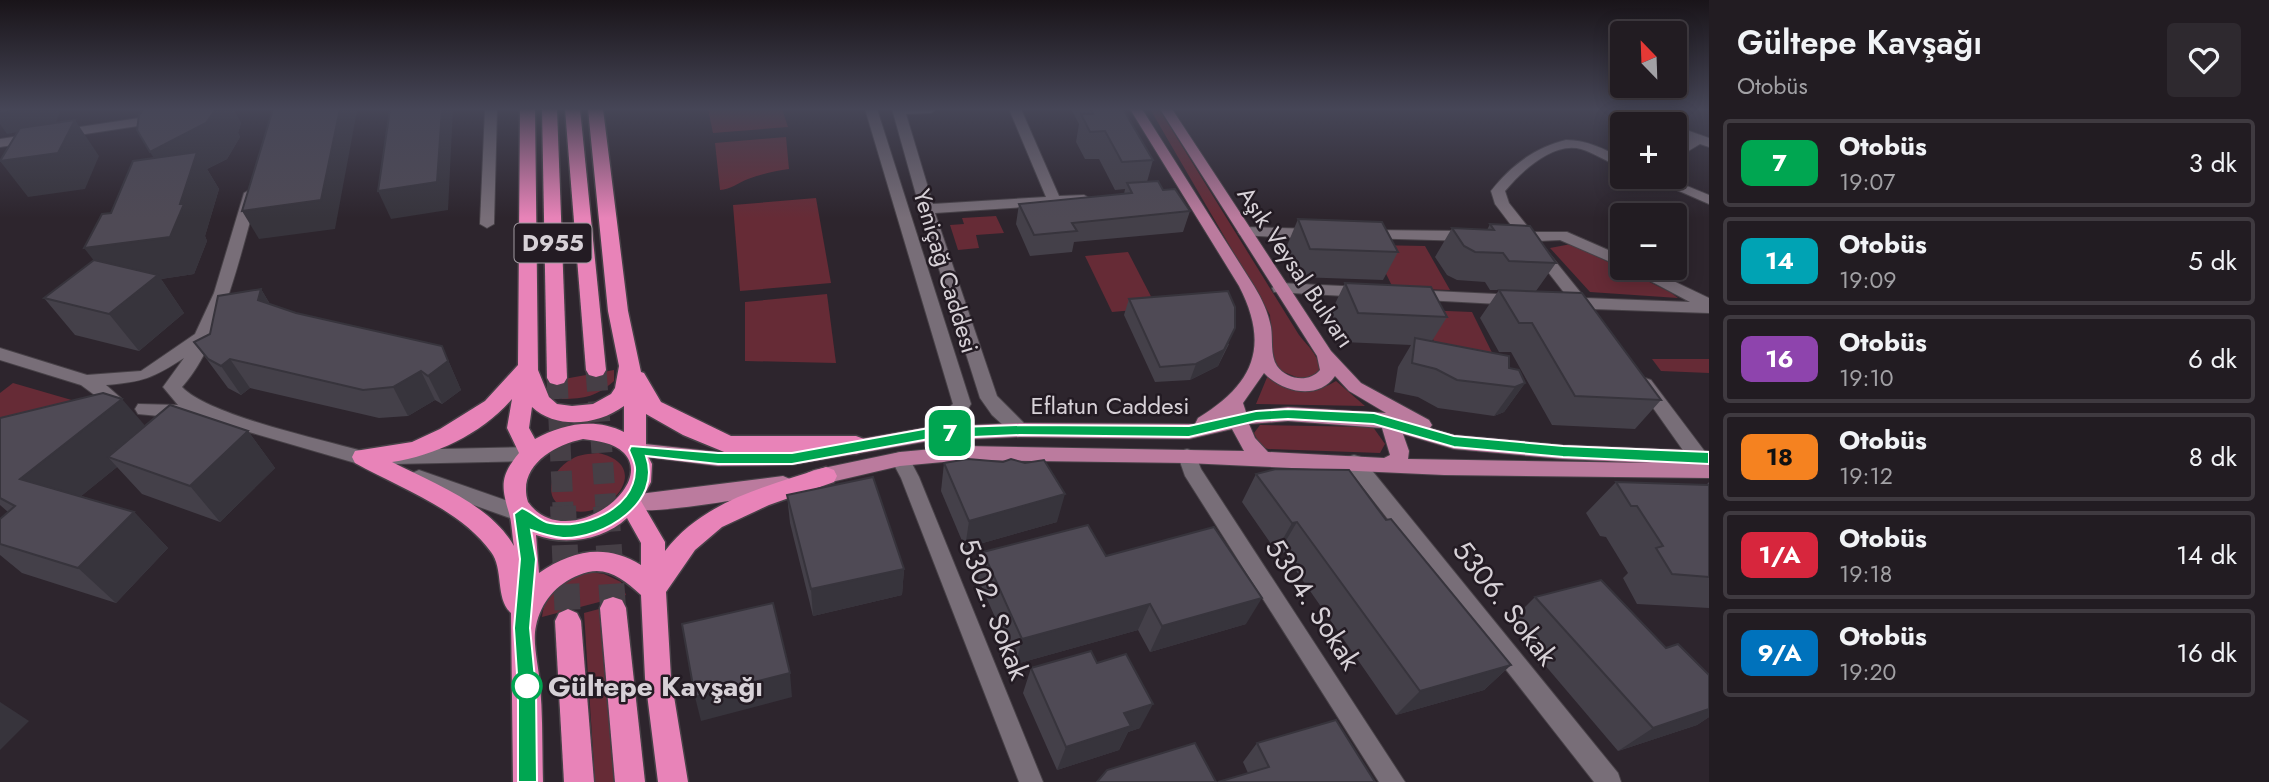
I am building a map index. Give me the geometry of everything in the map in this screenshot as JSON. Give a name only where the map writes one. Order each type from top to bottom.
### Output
[{"type":"highway","points":[[527,145],[528,367],[518,428],[531,454]]},
{"type":"highway","name":"D955","points":[[550,145],[556,378]]},
{"type":"highway","name":"D955","points":[[575,145],[596,370]]},
{"type":"highway","points":[[600,145],[618,311],[630,360],[642,392],[653,408],[691,429],[729,445],[856,445]]},
{"type":"highway","points":[[528,367],[537,398],[544,407],[569,415],[584,414],[613,403],[624,392],[630,360]]},
{"type":"highway","points":[[630,360],[636,411],[636,450],[643,469],[642,480],[630,502],[602,523],[565,531],[547,529],[533,523],[522,514],[515,503],[515,478],[531,454],[551,440],[583,431],[615,434],[636,450]]},
{"type":"highway","points":[[363,457],[415,450],[447,435],[493,407],[528,367]]},
{"type":"highway","points":[[363,457],[478,522],[502,548],[522,628],[527,689],[528,782]]},
{"type":"highway","points":[[653,590],[682,547],[700,529],[729,512],[826,476]]},
{"type":"highway","points":[[630,502],[653,542],[658,678],[673,782]]},
{"type":"highway","points":[[522,514],[528,559],[522,628]]},
{"type":"highway","points":[[522,628],[539,589],[555,574],[576,565],[609,560],[627,567],[653,590]]},
{"type":"highway","points":[[613,608],[630,782]]},
{"type":"highway","points":[[568,621],[579,782]]},
{"type":"main road","name":"Aşık Veysal Bulvarı","points":[[1156,145],[1181,193],[1253,300],[1263,322],[1264,348],[1257,377],[1220,414],[1189,432]]},
{"type":"main road","name":"Aşık Veysal Bulvarı","points":[[1189,145],[1325,355],[1355,387],[1388,414]]},
{"type":"main road","points":[[1264,348],[1268,364],[1274,373],[1302,385],[1319,383],[1326,378],[1329,371],[1325,355]]},
{"type":"main road","points":[[1237,398],[1238,420],[1246,440],[1264,459]]},
{"type":"main road","name":"Eflatun Caddesi","points":[[636,450],[718,458],[792,458],[929,434],[1020,430],[1189,432],[1238,420],[1288,414],[1388,414],[1454,442],[1706,462]]},
{"type":"main road","points":[[1388,414],[1400,451],[1399,459],[1388,464]]},
{"type":"main road","name":"Eflatun Caddesi","points":[[630,502],[671,500],[826,476],[900,459],[965,453],[1187,456],[1444,468],[1706,462]]},
{"type":"street","points":[[487,224],[490,145]]},
{"type":"street","name":"Yeniçağ Caddesi","points":[[882,145],[962,404],[957,412],[929,434]]},
{"type":"street","name":"Yeniçağ Caddesi","points":[[908,145],[989,398],[998,411],[1020,430]]},
{"type":"street","points":[[1030,145],[1054,200]]},
{"type":"street","points":[[1558,145],[1507,179],[1498,191],[1502,204],[1597,324]]},
{"type":"street","points":[[1581,145],[1610,158]]},
{"type":"street","points":[[144,409],[162,400],[185,373],[202,338],[222,293],[257,175]]},
{"type":"street","points":[[1683,189],[1709,200]]},
{"type":"street","points":[[927,209],[1094,198]]},
{"type":"street","points":[[1245,233],[1325,234]]},
{"type":"street","points":[[1352,234],[1493,237],[1562,235],[1610,257]]},
{"type":"street","points":[[1658,280],[1709,306]]},
{"type":"street","points":[[1280,288],[1580,303],[1709,306]]},
{"type":"street","points":[[119,405],[121,386],[202,338]]},
{"type":"street","points":[[0,354],[87,381],[119,405],[211,414],[363,457],[522,514]]},
{"type":"street","points":[[1631,367],[1706,462]]},
{"type":"street","points":[[87,381],[157,372],[170,376],[172,387],[184,400],[211,414]]},
{"type":"street","points":[[89,419],[119,405]]},
{"type":"street","points":[[363,457],[531,454]]},
{"type":"street","name":"5304. Sokak","points":[[1187,456],[1192,471],[1394,782]]},
{"type":"street","name":"5302. Sokak","points":[[900,459],[910,477],[1031,782]]},
{"type":"street","name":"5306. Sokak","points":[[1354,462],[1609,782]]},
{"type":"shaded area","points":[[715,145],[787,145],[789,169],[748,179],[720,190]]},
{"type":"shaded area","points":[[1171,145],[1182,145],[1299,335],[1316,357],[1320,373],[1304,380],[1281,371],[1273,358],[1270,315]]},
{"type":"shaded area","points":[[816,198],[831,283],[740,291],[733,205]]},
{"type":"shaded area","points":[[996,216],[1004,233],[976,235],[979,248],[958,250],[950,225],[964,224],[962,218]]},
{"type":"shaded area","points":[[1571,244],[1610,263],[1610,280],[1645,280],[1678,298],[1590,292],[1550,248]]},
{"type":"shaded area","points":[[1372,245],[1425,246],[1450,290],[1393,288]]},
{"type":"shaded area","points":[[1128,252],[1157,308],[1112,312],[1085,256]]},
{"type":"shaded area","points":[[827,294],[836,363],[745,361],[745,302]]},
{"type":"shaded area","points":[[1422,310],[1472,312],[1502,373],[1444,368]]},
{"type":"shaded area","points":[[1652,359],[1709,359],[1709,373],[1661,371]]},
{"type":"shaded area","points":[[614,370],[614,381],[602,390],[584,397],[562,399],[547,382]]},
{"type":"shaded area","points":[[1268,375],[1301,390],[1318,389],[1336,381],[1365,406],[1256,404]]},
{"type":"shaded area","points":[[13,383],[75,401],[0,433],[0,393]]},
{"type":"shaded area","points":[[1260,425],[1373,427],[1385,444],[1380,453],[1268,449],[1260,446],[1254,433]]},
{"type":"shaded area","points":[[598,453],[615,459],[623,469],[625,479],[620,490],[599,508],[584,511],[560,506],[551,493],[551,485],[558,470],[575,457]]},
{"type":"shaded area","points":[[591,572],[604,574],[621,582],[626,595],[542,617],[547,599],[558,586],[572,577]]},
{"type":"shaded area","points":[[599,609],[614,782],[595,782],[584,613]]},
{"type":"building","points":[[9,145],[62,145],[58,153],[0,161]]},
{"type":"building","points":[[146,145],[163,145],[150,152]]},
{"type":"building","points":[[262,145],[332,145],[321,200],[242,211]]},
{"type":"building","points":[[385,145],[440,145],[437,182],[378,191]]},
{"type":"building","points":[[1113,145],[1144,145],[1153,160],[1122,162]]},
{"type":"building","points":[[197,152],[180,204],[184,204],[170,237],[84,248],[102,214],[111,213],[133,161]]},
{"type":"building","points":[[1158,181],[1163,190],[1175,189],[1190,211],[1072,223],[1077,231],[1034,235],[1019,204],[1132,193],[1127,183]]},
{"type":"building","points":[[1298,219],[1382,222],[1398,252],[1310,249]]},
{"type":"building","points":[[1490,224],[1530,226],[1556,263],[1509,261],[1503,253],[1475,252],[1464,246],[1452,228],[1494,230]]},
{"type":"building","points":[[94,260],[158,275],[109,314],[44,298]]},
{"type":"building","points":[[1345,283],[1431,287],[1447,317],[1358,313]]},
{"type":"building","points":[[261,289],[258,300],[296,313],[442,346],[448,361],[428,376],[421,371],[393,387],[363,390],[230,359],[221,366],[208,359],[194,342],[210,334],[218,296]]},
{"type":"building","points":[[1499,290],[1582,293],[1661,400],[1575,396],[1532,323],[1519,323]]},
{"type":"building","points":[[1228,291],[1235,307],[1235,328],[1224,350],[1196,364],[1160,367],[1129,299]]},
{"type":"building","points":[[1415,338],[1509,356],[1509,368],[1519,370],[1525,383],[1515,387],[1457,380],[1436,369],[1412,363]]},
{"type":"building","points":[[103,393],[122,399],[20,479],[134,512],[78,568],[0,544],[0,519],[15,506],[0,498],[0,418]]},
{"type":"building","points":[[170,405],[248,431],[190,486],[108,457]]},
{"type":"building","points":[[968,459],[1003,462],[1011,459],[1025,463],[1044,460],[1065,494],[969,521],[944,463]]},
{"type":"building","points":[[1276,469],[1349,470],[1386,520],[1391,519],[1511,665],[1420,691],[1297,522],[1292,523],[1256,474]]},
{"type":"building","points":[[873,477],[904,569],[811,589],[787,495]]},
{"type":"building","points":[[1616,482],[1709,485],[1709,577],[1672,574],[1656,548],[1663,546],[1637,506],[1631,506]]},
{"type":"building","points":[[1088,525],[1106,556],[1214,527],[1262,598],[1162,626],[1150,604],[1022,639],[983,552]]},
{"type":"building","points":[[1601,580],[1666,648],[1678,644],[1709,675],[1709,709],[1653,728],[1535,597]]},
{"type":"building","points":[[773,603],[790,673],[695,697],[682,624]]},
{"type":"building","points":[[1091,651],[1097,663],[1126,654],[1153,704],[1124,713],[1131,726],[1066,747],[1031,668]]},
{"type":"building","points":[[1336,720],[1375,782],[1218,782],[1269,767],[1257,743]]},
{"type":"building","points":[[1195,743],[1216,782],[1097,782],[1107,770]]},
{"type":"tunnel","points":[[596,370],[606,508]]},
{"type":"tunnel","points":[[557,378],[563,508]]},
{"type":"tunnel","points":[[563,506],[568,621]]},
{"type":"tunnel","points":[[606,506],[613,608]]},
{"type":"bus line","name":"7","points":[[528,782],[527,689],[522,628],[528,559],[522,514],[547,529],[584,529],[602,523],[618,514],[638,491],[643,469],[636,450],[718,458],[792,458],[929,434],[1020,430],[1189,432],[1256,416],[1288,414],[1374,419],[1454,442],[1563,452],[1709,458]]},
{"type":"place","name":"Gültepe Kavşağı","points":[[527,686]]}]
